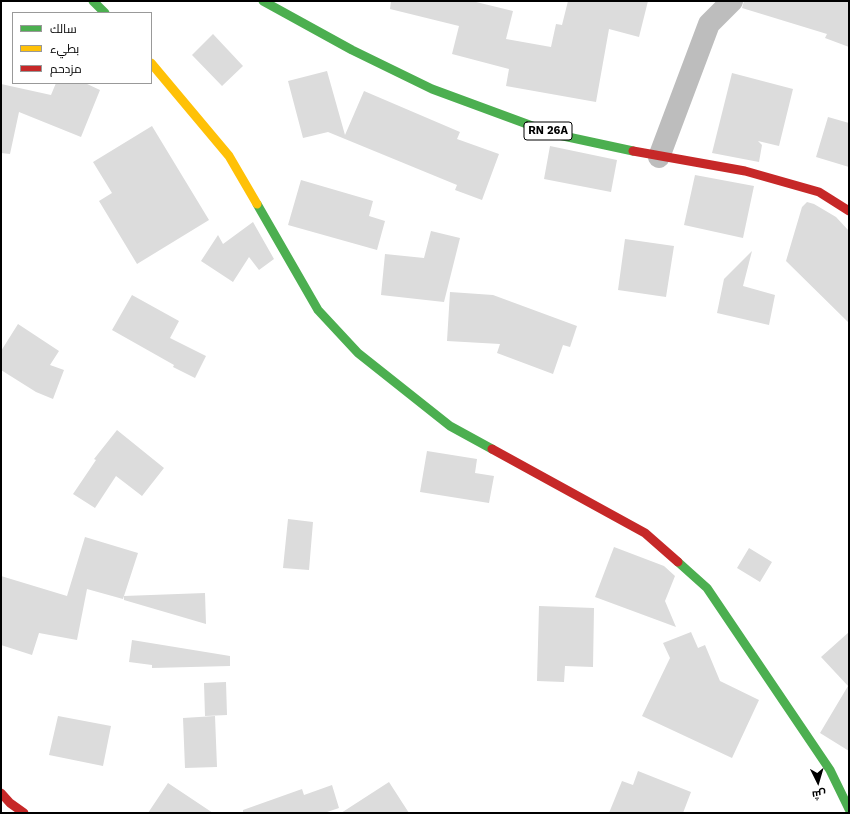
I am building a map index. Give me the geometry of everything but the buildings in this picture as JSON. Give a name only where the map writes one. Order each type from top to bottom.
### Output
[{"type":"street","points":[[93,1],[104,12]]},
{"type":"street","name":"RN 26A","points":[[263,1],[352,50],[432,89],[554,134],[659,157],[745,171],[819,192],[849,211]]},
{"type":"street","points":[[659,157],[709,24],[732,1]]},
{"type":"street","points":[[152,63],[229,156],[318,310],[358,354],[450,426],[645,532],[707,588],[830,770],[849,809]]},
{"type":"street","points":[[1,793],[10,803],[24,813]]},
{"type":"traffic: fast","points":[[93,1],[104,12]]},
{"type":"traffic: fast","points":[[263,1],[352,50],[432,89],[554,134],[633,151]]},
{"type":"traffic: fast","points":[[257,204],[318,310],[358,353],[450,426],[492,449]]},
{"type":"traffic: fast","points":[[678,562],[707,588],[830,770],[849,809]]},
{"type":"traffic: slow","points":[[152,64],[229,156],[257,204]]},
{"type":"traffic: jam","points":[[633,151],[745,171],[819,192],[849,211]]},
{"type":"traffic: jam","points":[[492,449],[645,533],[678,562]]},
{"type":"traffic: jam","points":[[1,793],[10,803],[24,813]]}]
